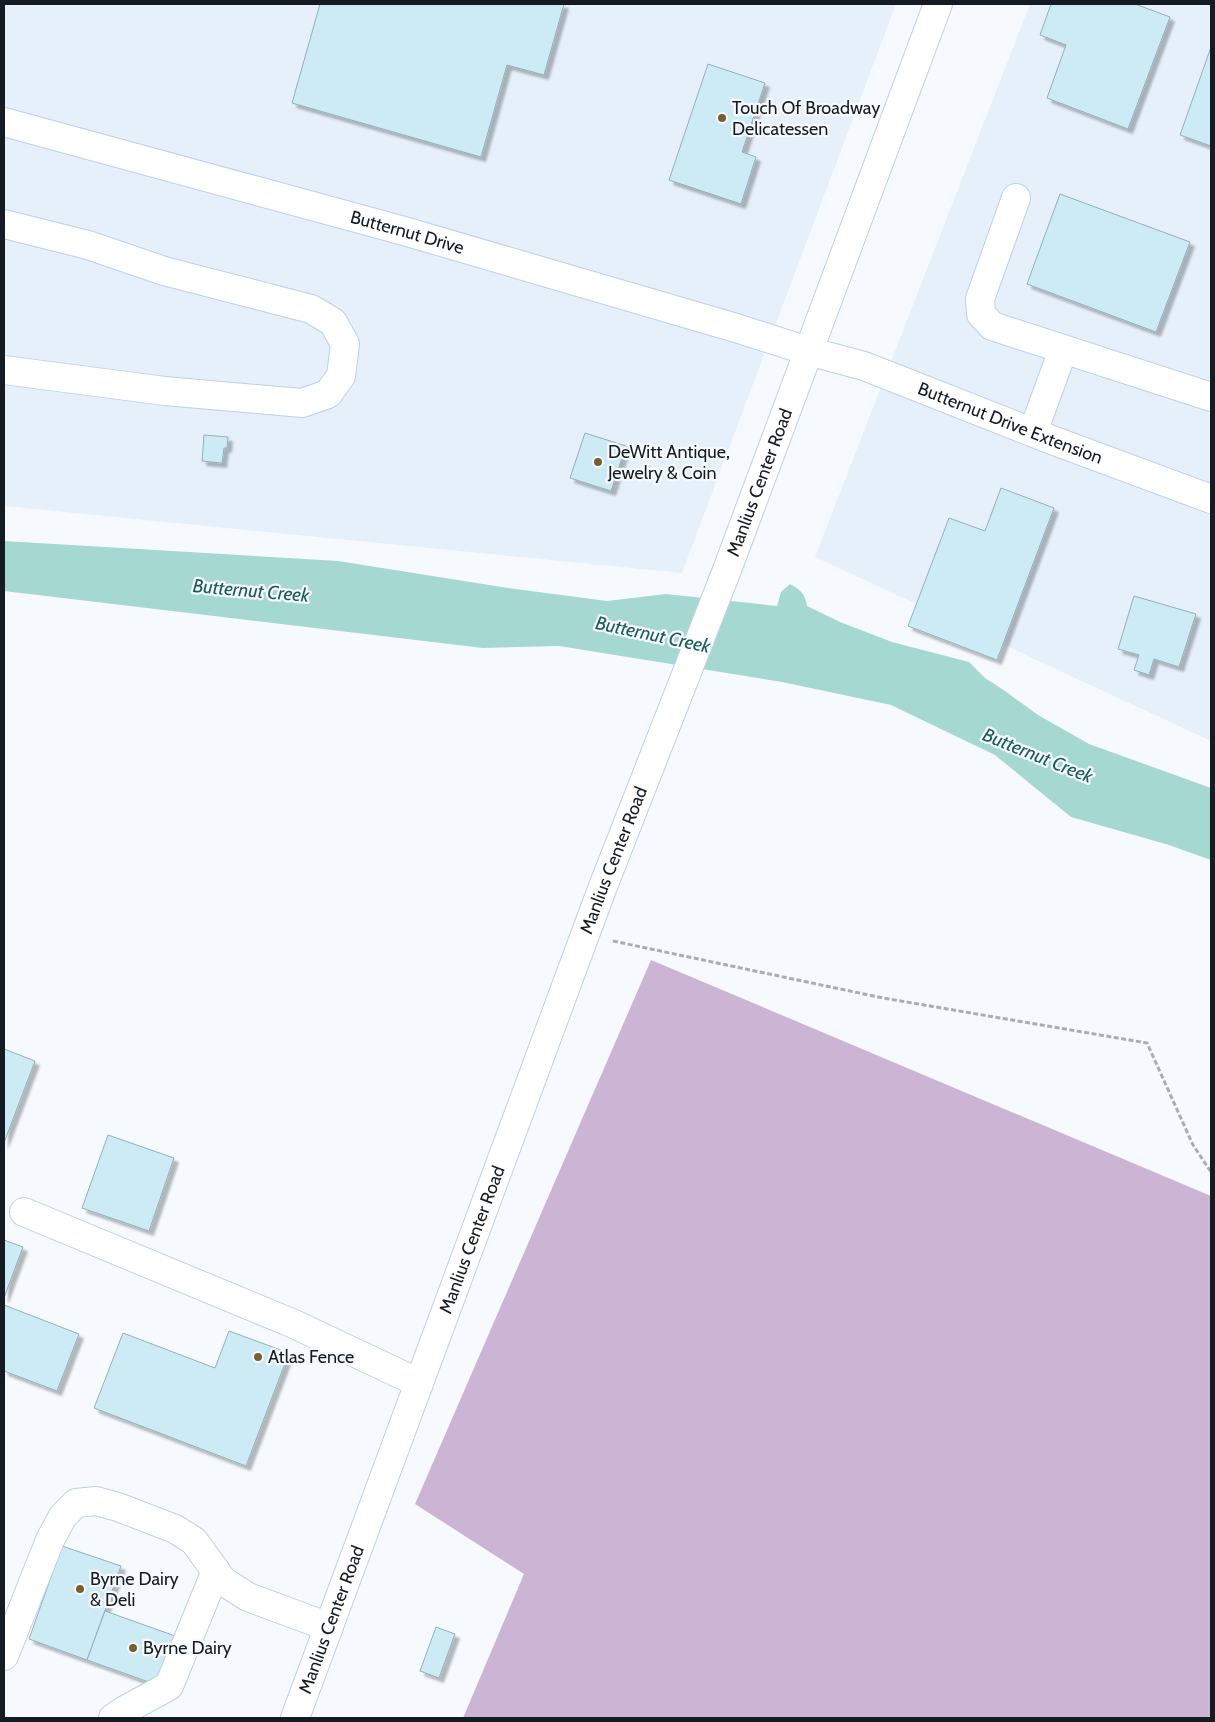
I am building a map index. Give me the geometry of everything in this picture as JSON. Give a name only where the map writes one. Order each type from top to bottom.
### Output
[{"type":"main road","name":"Manlius Center Road","points":[[295,1718],[585,935],[727,570],[938,4]]},
{"type":"main road","name":"Butternut Drive","points":[[4,122],[404,231],[736,328],[808,352]]},
{"type":"main road","points":[[1016,198],[980,299],[981,314],[992,326],[1211,397]]},
{"type":"main road","points":[[4,224],[88,245],[164,271],[311,309],[333,322],[345,344],[341,376],[328,394],[302,403],[165,391],[4,370]]},
{"type":"main road","points":[[1033,432],[1062,350]]},
{"type":"main road","name":"Butternut Drive Extension","points":[[808,352],[864,366],[1211,499]]},
{"type":"main road","points":[[24,1212],[294,1324],[419,1383]]},
{"type":"main road","points":[[4,1656],[50,1540],[63,1516],[76,1503],[96,1502],[118,1507],[175,1529],[194,1541],[222,1581],[248,1597],[330,1627]]},
{"type":"main road","points":[[113,1718],[169,1686],[216,1571]]},
{"type":"path","points":[[585,935],[883,998],[1147,1042],[1193,1145],[1211,1172]]},
{"type":"shaded area","points":[[4,4],[896,4],[682,573],[4,506]]},
{"type":"shaded area","points":[[1030,4],[1211,4],[1211,741],[815,557]]},
{"type":"shaded area","points":[[651,960],[1211,1196],[1211,1718],[463,1718],[524,1574],[415,1504]]},
{"type":"water","name":"Butternut Creek","points":[[4,541],[338,561],[508,588],[607,601],[666,594],[777,606],[781,592],[790,584],[802,593],[807,606],[840,622],[892,642],[969,662],[985,678],[1038,715],[1089,744],[1211,788],[1211,860],[1169,845],[1071,817],[995,755],[891,705],[782,682],[559,646],[483,648],[4,591]]},
{"type":"building","points":[[320,4],[564,4],[544,75],[507,65],[481,157],[292,103]]},
{"type":"building","points":[[1051,4],[1135,4],[1170,17],[1128,129],[1047,98],[1066,45],[1040,35]]},
{"type":"building","points":[[1211,47],[1211,146],[1180,135]]},
{"type":"building","name":"Touch Of Broadway Delicatessen","points":[[708,64],[765,83],[742,152],[756,157],[741,204],[669,180]]},
{"type":"building","points":[[1060,194],[1190,242],[1156,332],[1027,284]]},
{"type":"building","points":[[585,433],[626,446],[611,491],[570,478]]},
{"type":"building","points":[[204,435],[228,437],[222,463],[202,461]]},
{"type":"building","points":[[1001,488],[1054,508],[997,660],[908,626],[949,518],[985,531]]},
{"type":"building","points":[[1134,596],[1196,614],[1179,667],[1154,659],[1149,675],[1134,670],[1139,655],[1118,649]]},
{"type":"building","points":[[4,1049],[35,1061],[4,1143]]},
{"type":"building","points":[[108,1135],[174,1158],[149,1231],[82,1208]]},
{"type":"building","points":[[4,1240],[23,1247],[4,1298]]},
{"type":"building","points":[[4,1305],[79,1334],[57,1391],[4,1371]]},
{"type":"building","points":[[229,1331],[289,1353],[246,1466],[94,1408],[123,1333],[215,1368]]},
{"type":"building","name":"Byrne Dairy & Deli","points":[[62,1546],[121,1566],[87,1660],[29,1639]]},
{"type":"building","name":"Byrne Dairy","points":[[105,1611],[178,1637],[160,1686],[87,1660]]},
{"type":"building","points":[[436,1627],[455,1634],[439,1678],[420,1671]]},
{"type":"place","name":"Touch Of Broadway Delicatessen","points":[[722,118]]},
{"type":"place","name":"DeWitt Antique, Jewelry & Coin","points":[[598,462]]},
{"type":"place","name":"Atlas Fence","points":[[258,1357]]},
{"type":"place","name":"Byrne Dairy & Deli","points":[[80,1589]]},
{"type":"place","name":"Byrne Dairy","points":[[133,1648]]}]
